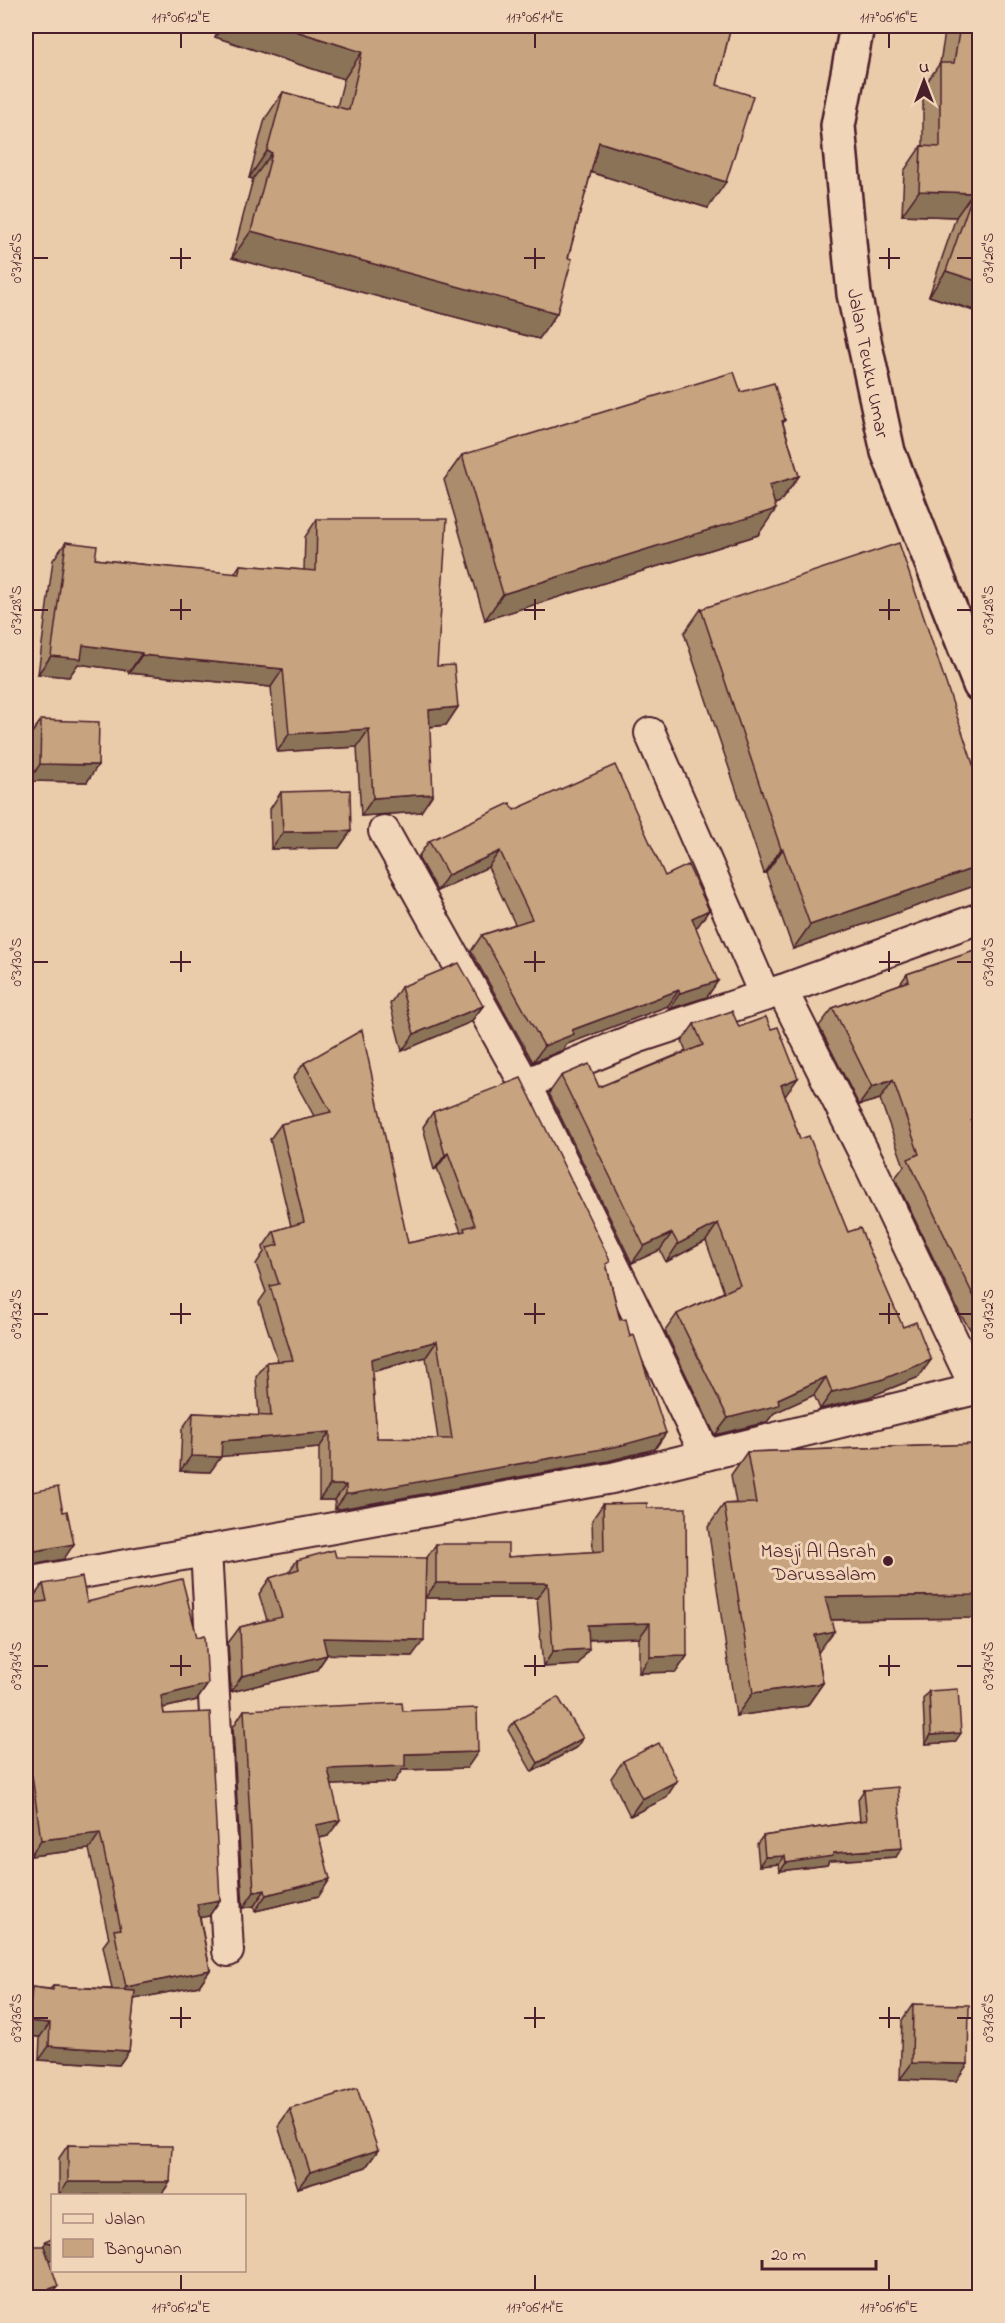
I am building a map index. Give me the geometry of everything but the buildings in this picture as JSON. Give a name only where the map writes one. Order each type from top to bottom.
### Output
[{"type":"main road","name":"Jalan Teuku Umar","points":[[857,26],[838,126],[854,294],[888,452],[980,685]]},
{"type":"street","points":[[26,1583],[612,1478],[978,1393],[869,1163],[773,993],[650,733]]},
{"type":"street","points":[[384,831],[525,1083],[706,1455]]},
{"type":"street","points":[[525,1083],[639,1037],[773,993],[980,918]]},
{"type":"street","points":[[206,1550],[228,1951]]},
{"type":"place","name":"Masji Al Asrah Darussalam","points":[[888,1561]]}]
